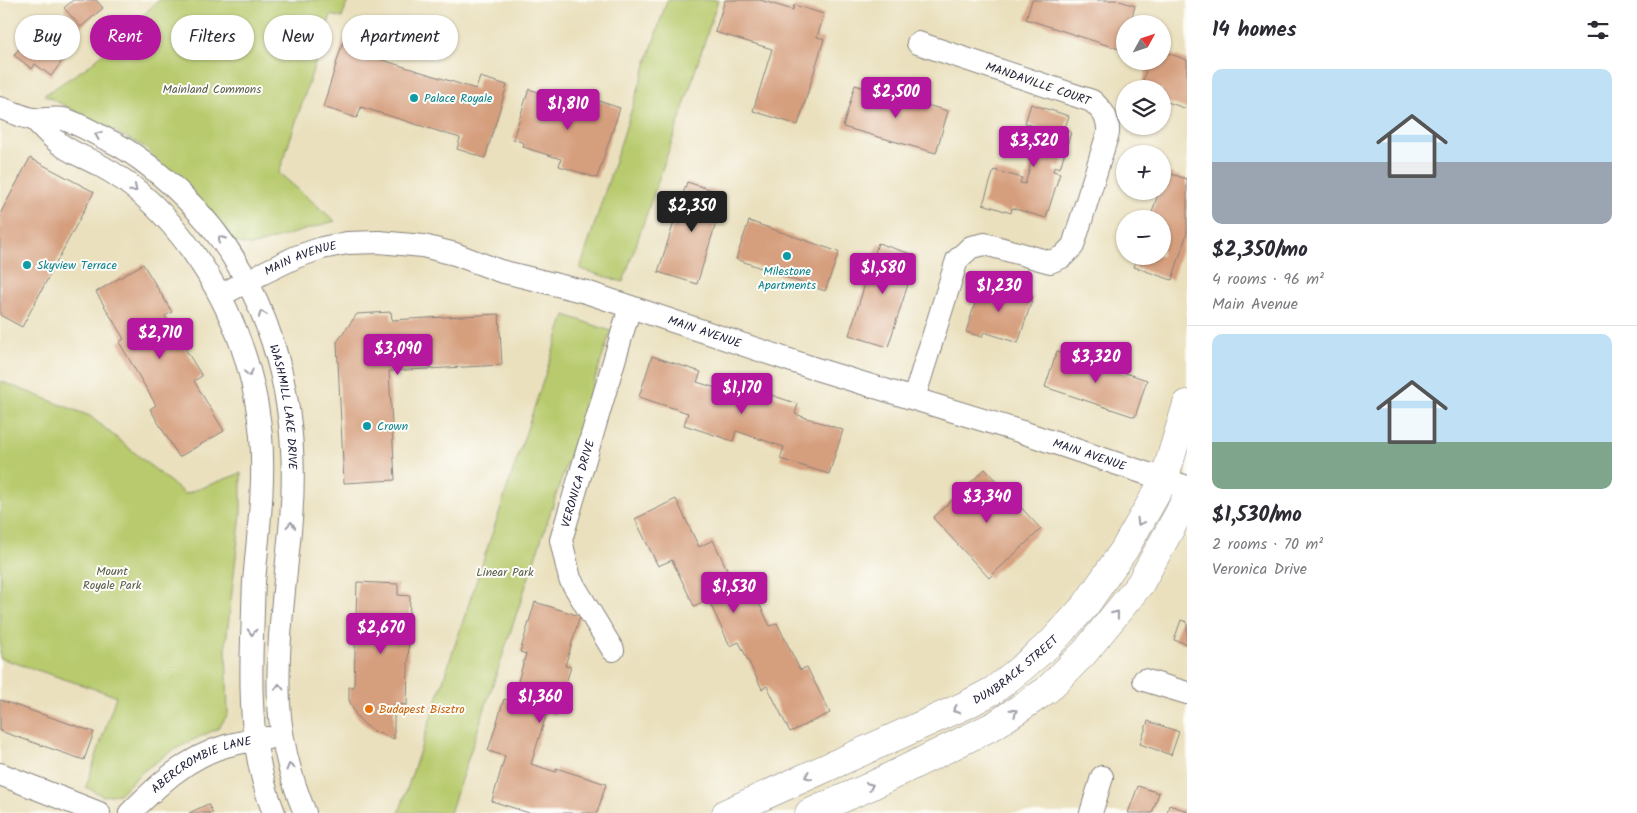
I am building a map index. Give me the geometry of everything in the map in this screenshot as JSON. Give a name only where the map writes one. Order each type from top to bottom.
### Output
[{"type":"main road","name":"DUNBRACK STREET","points":[[726,813],[966,705],[994,690],[1052,642],[1085,606],[1124,550],[1175,483],[1187,404]]},
{"type":"main road","points":[[809,813],[869,787],[995,725],[1047,690],[1085,652],[1140,584],[1187,496]]},
{"type":"street","name":"MANDAVILLE COURT","points":[[914,398],[957,260],[971,247],[985,244],[1050,262],[1062,257],[1073,246],[1108,134],[1108,123],[1103,111],[1092,101],[918,43]]},
{"type":"street","name":"WASHMILL LAKE DRIVE","points":[[0,108],[34,119],[62,119],[108,139],[139,159],[166,180],[194,206],[236,259],[258,302],[279,365],[291,424],[293,451],[291,516],[279,672],[279,705],[289,767],[306,813]]},
{"type":"street","name":"WASHMILL LAKE DRIVE","points":[[34,119],[62,146],[102,166],[131,186],[180,234],[203,264],[221,294],[237,333],[247,364],[261,437],[262,471],[254,583],[251,668],[254,740],[260,771],[274,813]]},
{"type":"street","name":"MAIN AVENUE","points":[[221,294],[247,280],[322,248],[379,242],[423,246],[500,270],[586,292],[813,368],[1022,432],[1175,483]]},
{"type":"street","name":"VERONICA DRIVE","points":[[613,650],[570,579],[561,540],[630,307]]},
{"type":"street","points":[[1144,680],[1187,694]]},
{"type":"street","name":"ABERCROMBIE LANE","points":[[130,813],[148,794],[178,769],[192,761],[225,746],[283,735]]},
{"type":"street","points":[[0,774],[99,813]]},
{"type":"street","points":[[1091,813],[1102,777]]},
{"type":"green space","name":"Mainland Commons","points":[[159,0],[348,0],[342,18],[332,15],[264,15],[264,60],[316,60],[279,173],[335,221],[251,246],[235,242],[145,147],[44,95],[95,60],[161,60],[161,15],[143,15]]},
{"type":"green space","points":[[667,0],[718,0],[679,121],[623,282],[580,269]]},
{"type":"green space","name":"Linear Park","points":[[565,315],[611,331],[450,813],[399,813]]},
{"type":"green space","name":"Mount Royale Park","points":[[0,381],[90,416],[185,494],[241,473],[241,514],[226,643],[228,714],[219,728],[167,754],[142,772],[119,794],[103,796],[86,787],[116,696],[0,658]]},
{"type":"building","points":[[73,0],[96,0],[103,8],[95,15],[90,15],[90,19],[81,27],[80,15],[70,15],[64,8]]},
{"type":"building","points":[[725,0],[760,0],[793,10],[794,5],[824,14],[817,37],[824,39],[798,125],[753,111],[772,49],[715,32]]},
{"type":"building","points":[[1032,0],[1117,0],[1135,6],[1132,15],[1116,15],[1116,48],[1026,19]]},
{"type":"building","name":"Palace Royale","points":[[342,45],[342,60],[382,60],[476,89],[480,77],[507,85],[485,158],[457,149],[460,138],[361,107],[357,118],[323,107]]},
{"type":"building","points":[[1171,54],[1187,60],[1187,109],[1171,103],[1171,80],[1143,80],[1146,70],[1171,70]]},
{"type":"building","points":[[20,60],[63,60],[51,76],[35,64],[32,69]]},
{"type":"building","points":[[855,85],[948,111],[936,153],[843,127]]},
{"type":"building","points":[[529,89],[584,107],[587,97],[620,108],[597,178],[559,166],[561,159],[523,147],[524,143],[513,139]]},
{"type":"building","points":[[1031,104],[1069,116],[1064,130],[1071,132],[1060,168],[1055,166],[1053,171],[1060,173],[1046,218],[1012,208],[1011,213],[983,204],[994,170],[1022,178],[1020,183],[1025,184],[1032,160],[1029,159],[1039,128],[1025,123]]},
{"type":"building","name":"Skyview Terrace","points":[[30,158],[94,192],[22,327],[0,315],[0,214]]},
{"type":"building","points":[[1171,174],[1187,179],[1187,233],[1172,280],[1134,267],[1135,265],[1171,265],[1171,210],[1153,210],[1156,200],[1171,200]]},
{"type":"building","points":[[687,182],[725,194],[697,284],[658,272]]},
{"type":"building","name":"Milestone Apartments","points":[[749,221],[839,252],[825,291],[736,259]]},
{"type":"building","points":[[878,243],[917,256],[888,347],[849,335]]},
{"type":"building","points":[[143,264],[172,312],[165,316],[202,376],[194,381],[224,431],[179,457],[150,409],[156,405],[119,342],[124,339],[96,292]]},
{"type":"building","points":[[982,281],[1033,297],[1018,343],[984,332],[982,337],[966,332]]},
{"type":"building","name":"Crown","points":[[391,312],[392,320],[499,314],[502,365],[389,371],[395,480],[344,483],[337,342],[357,314]]},
{"type":"building","points":[[1057,351],[1147,380],[1135,417],[1045,387]]},
{"type":"building","points":[[652,356],[701,372],[697,382],[747,398],[750,388],[798,404],[795,414],[843,430],[829,474],[780,459],[784,447],[736,431],[733,441],[684,425],[688,413],[639,397]]},
{"type":"building","points":[[985,469],[1041,529],[989,578],[933,518]]},
{"type":"building","points":[[676,499],[699,547],[713,540],[735,586],[748,580],[770,626],[777,623],[800,670],[807,667],[830,713],[790,732],[767,686],[762,689],[739,642],[730,646],[708,599],[694,606],[672,560],[658,566],[635,519]]},
{"type":"building","points":[[357,582],[398,584],[398,595],[410,596],[407,705],[394,704],[394,739],[373,731],[363,723],[356,715],[349,700],[349,687],[354,687]]},
{"type":"building","points":[[535,602],[580,616],[565,666],[571,667],[556,715],[547,712],[531,764],[556,772],[556,768],[606,784],[597,813],[529,813],[492,801],[505,756],[488,751],[504,699],[512,702],[526,654],[520,652]]},
{"type":"building","points":[[1181,620],[1187,622],[1187,644],[1174,640]]},
{"type":"building","points":[[0,700],[94,732],[84,760],[0,731]]},
{"type":"building","points":[[1148,721],[1179,732],[1171,755],[1140,744]]},
{"type":"building","points":[[1138,786],[1159,793],[1152,813],[1128,813]]},
{"type":"building","points":[[208,804],[213,813],[189,813]]},
{"type":"building","points":[[1169,805],[1187,811],[1187,813],[1167,813]]},
{"type":"place","name":"Palace Royale","points":[[414,98]]},
{"type":"place","name":"Milestone Apartments","points":[[787,256]]},
{"type":"place","name":"Skyview Terrace","points":[[27,265]]},
{"type":"place","name":"Crown","points":[[367,426]]},
{"type":"place","name":"Budapest Bisztro","points":[[369,709]]}]
